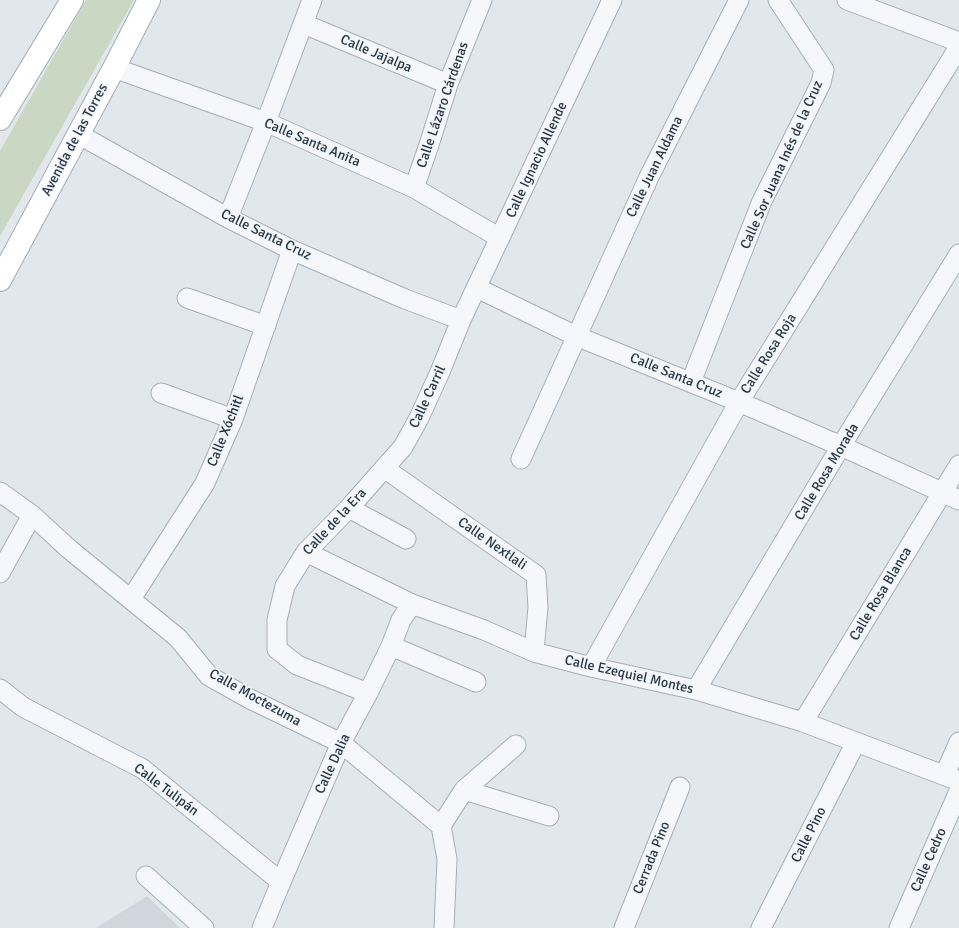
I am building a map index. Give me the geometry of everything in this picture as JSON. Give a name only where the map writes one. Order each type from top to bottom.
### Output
[{"type":"main road","points":[[0,119],[72,0]]},
{"type":"main road","name":"Avenida de las Torres","points":[[0,280],[149,0]]},
{"type":"street","points":[[228,218],[312,0]]},
{"type":"street","name":"Calle Lázaro Cárdenas","points":[[414,188],[448,84],[482,0]]},
{"type":"street","name":"Calle Ignacio Allende","points":[[461,320],[612,0]]},
{"type":"street","name":"Calle Juan Aldama","points":[[521,459],[649,176],[739,0]]},
{"type":"street","name":"Calle Sor Juana Inés de la Cruz","points":[[691,382],[762,201],[821,83],[824,70],[778,0]]},
{"type":"street","points":[[847,0],[959,42]]},
{"type":"street","name":"Calle Jajalpa","points":[[304,24],[448,84]]},
{"type":"street","name":"Calle Rosa Roja","points":[[591,668],[738,402],[959,47]]},
{"type":"street","name":"Calle Santa Anita","points":[[114,68],[266,122],[414,188],[500,238]]},
{"type":"street","name":"Calle Santa Cruz","points":[[78,134],[228,218],[292,250],[405,299],[461,320]]},
{"type":"street","name":"Calle Xóchitl","points":[[131,599],[205,483],[232,419],[292,250]]},
{"type":"street","name":"Calle Rosa Morada","points":[[696,690],[959,254]]},
{"type":"street","name":"Calle Santa Cruz","points":[[476,288],[576,336],[691,382],[842,446],[951,496]]},
{"type":"street","points":[[187,298],[266,326]]},
{"type":"street","name":"Calle Carril","points":[[384,468],[403,447],[419,418],[461,320]]},
{"type":"street","points":[[161,393],[232,419]]},
{"type":"street","name":"Calle Rosa Blanca","points":[[803,722],[951,496],[959,465]]},
{"type":"street","name":"Calle de la Era","points":[[368,693],[297,665],[277,649],[277,620],[285,586],[306,552],[349,508],[384,468]]},
{"type":"street","name":"Calle Nextlali","points":[[384,468],[536,575],[538,607],[534,652]]},
{"type":"street","name":"Calle Moctezuma","points":[[0,492],[32,515],[69,549],[178,638],[209,676],[250,699],[341,743],[441,826]]},
{"type":"street","points":[[349,508],[406,539]]},
{"type":"street","points":[[0,573],[32,515]]},
{"type":"street","name":"Calle Ezequiel Montes","points":[[306,552],[412,604],[484,630],[534,652],[591,668],[696,690],[803,722],[952,778]]},
{"type":"street","name":"Calle Dalia","points":[[262,928],[341,743],[391,646],[401,620],[412,604]]},
{"type":"street","points":[[391,646],[476,682]]},
{"type":"street","name":"Calle Tulipán","points":[[0,689],[23,707],[143,769],[281,882]]},
{"type":"street","name":"Calle Pino","points":[[761,928],[856,742]]},
{"type":"street","points":[[952,778],[959,742]]},
{"type":"street","points":[[444,928],[447,859],[441,826],[464,790],[516,745]]},
{"type":"street","name":"Cerrada Pino","points":[[624,928],[680,787]]},
{"type":"street","points":[[464,790],[549,816]]},
{"type":"street","name":"Calle Cedro","points":[[899,928],[959,791]]},
{"type":"street","points":[[146,876],[204,928]]},
{"type":"shaded area","points":[[147,896],[180,928],[96,928]]},
{"type":"green space","points":[[86,0],[134,0],[0,236],[0,151]]}]
